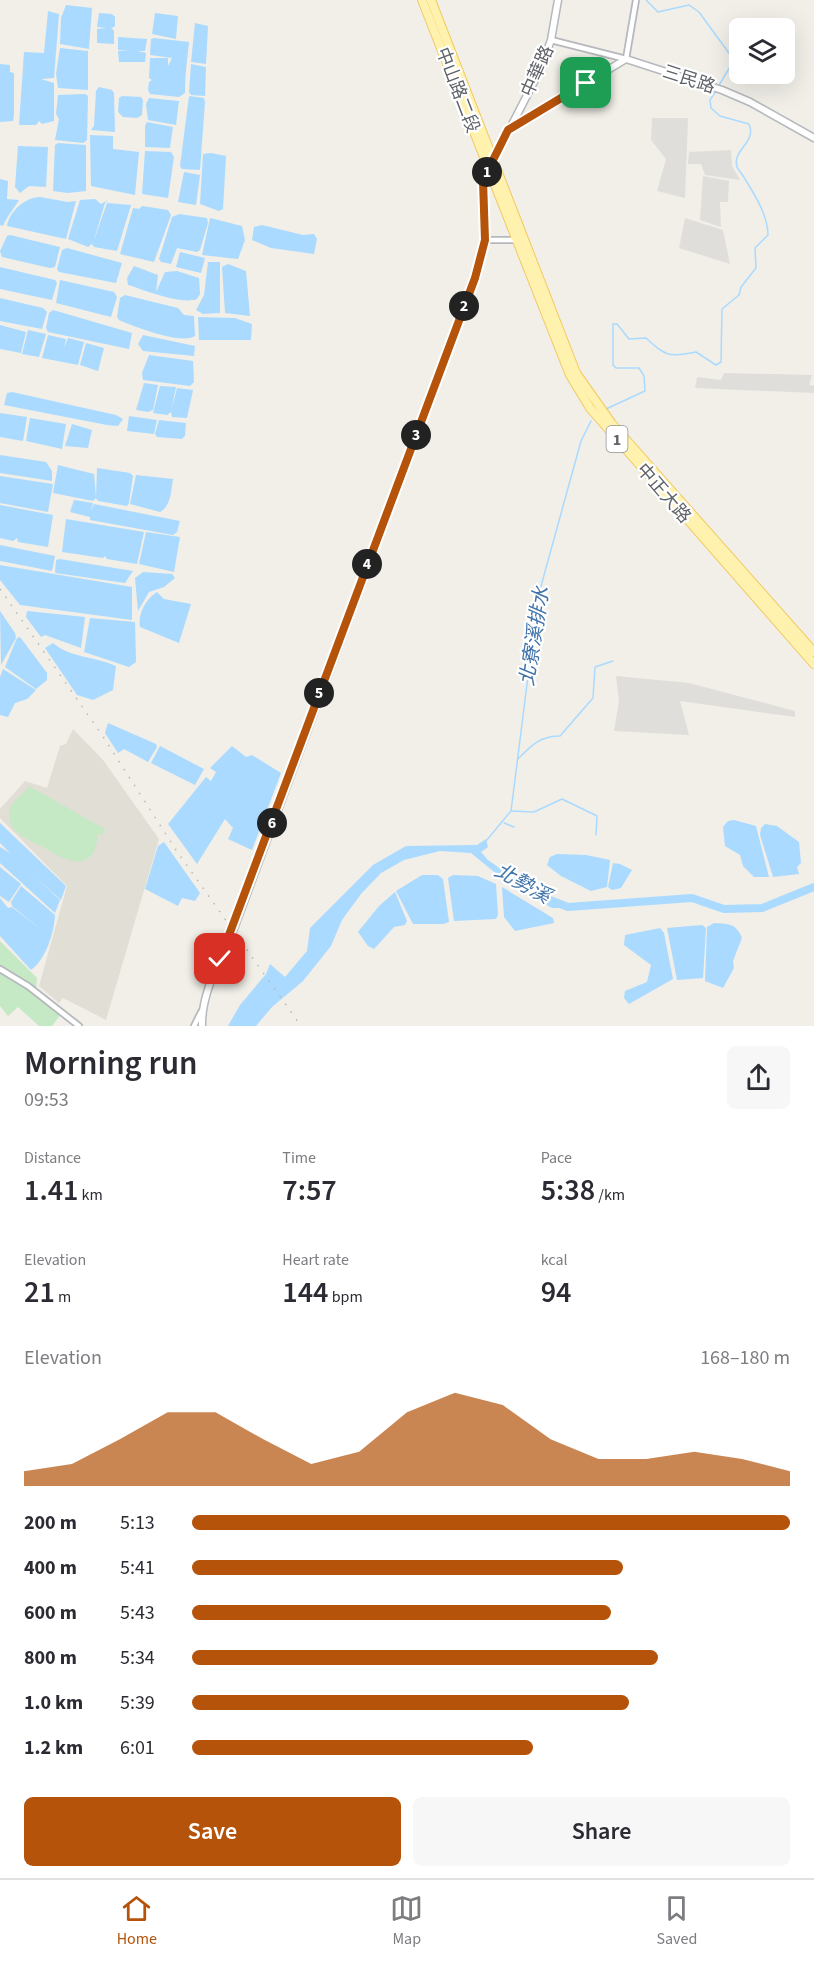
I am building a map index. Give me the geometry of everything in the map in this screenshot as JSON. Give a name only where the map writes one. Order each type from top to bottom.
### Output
[{"type":"main road","name":"中山路二段","points":[[422,0],[489,170]]},
{"type":"main road","name":"中山路二段","points":[[431,0],[494,163]]},
{"type":"main road","name":"中正大路","points":[[494,163],[564,345],[590,395],[619,432],[814,652]]},
{"type":"main road","name":"中正大路","points":[[489,170],[560,352],[590,408],[814,664]]},
{"type":"street","name":"中華路","points":[[489,170],[540,70],[551,40],[558,0]]},
{"type":"street","points":[[508,130],[626,59],[636,0]]},
{"type":"street","points":[[551,40],[626,59]]},
{"type":"street","name":"三民路","points":[[626,59],[722,90],[750,102],[814,138]]},
{"type":"street","points":[[194,1026],[235,926],[332,658],[475,278],[485,240],[483,180],[489,170]]},
{"type":"street","points":[[485,240],[516,240]]},
{"type":"street","points":[[0,969],[28,986],[79,1026]]},
{"type":"street","points":[[201,1012],[202,1026]]},
{"type":"shaded area","points":[[652,118],[688,118],[685,198],[657,191],[666,159],[651,140]]},
{"type":"shaded area","points":[[731,150],[732,166],[740,180],[705,175],[701,164],[688,164],[689,152]]},
{"type":"shaded area","points":[[703,176],[729,181],[728,202],[720,202],[721,227],[700,220]]},
{"type":"shaded area","points":[[685,218],[723,230],[730,264],[679,248]]},
{"type":"shaded area","points":[[724,373],[812,375],[809,385],[814,386],[814,393],[695,388],[697,377],[721,380]]},
{"type":"shaded area","points":[[616,676],[689,683],[795,711],[795,717],[680,701],[689,735],[614,731],[619,701]]},
{"type":"shaded area","points":[[73,729],[103,760],[159,839],[106,1020],[63,998],[59,1003],[39,986],[67,886],[0,818],[0,809],[25,781],[47,788],[60,746],[66,744]]},
{"type":"green space","points":[[29,786],[105,829],[102,835],[98,834],[91,856],[85,860],[69,860],[28,840],[15,830],[9,815],[11,806]]},
{"type":"green space","points":[[0,941],[37,978],[36,988],[63,1011],[52,1026],[39,1026],[18,1007],[8,1016],[0,1006]]},
{"type":"water","points":[[66,5],[92,8],[89,49],[60,44],[61,18]]},
{"type":"water","points":[[48,11],[59,14],[54,78],[41,79],[54,83],[54,121],[42,124],[39,121],[36,125],[19,125],[24,52],[44,53]]},
{"type":"water","points":[[99,13],[112,14],[115,17],[115,26],[111,29],[114,30],[114,44],[97,43],[97,29],[106,28],[97,27]]},
{"type":"water","points":[[155,13],[178,16],[176,39],[152,34]]},
{"type":"water","points":[[195,23],[208,26],[206,64],[191,62]]},
{"type":"water","points":[[118,37],[147,39],[145,51],[138,51],[146,53],[145,62],[119,62],[118,51],[129,50],[118,50]]},
{"type":"water","points":[[151,39],[189,42],[185,93],[179,97],[150,94],[148,90],[149,82],[152,80],[149,78],[150,58],[168,58],[168,66],[172,58],[150,55]]},
{"type":"water","points":[[60,48],[88,51],[88,90],[58,88],[56,74]]},
{"type":"water","points":[[0,64],[10,65],[10,72],[14,73],[13,121],[0,122]]},
{"type":"water","points":[[191,64],[206,67],[205,96],[191,95],[189,92]]},
{"type":"water","points":[[99,87],[112,90],[114,93],[115,132],[91,130],[94,126],[96,91]]},
{"type":"water","points":[[85,94],[88,96],[87,140],[83,143],[55,140],[59,119],[56,114],[58,95]]},
{"type":"water","points":[[122,96],[141,97],[143,100],[142,115],[137,118],[123,117],[118,112],[119,98]]},
{"type":"water","points":[[189,96],[204,98],[205,102],[200,170],[182,169],[180,166]]},
{"type":"water","points":[[149,98],[179,101],[176,125],[148,120],[146,104]]},
{"type":"water","points":[[147,122],[173,127],[170,148],[145,147]]},
{"type":"water","points":[[90,135],[113,136],[113,149],[139,152],[135,195],[91,186]]},
{"type":"water","points":[[58,143],[86,145],[86,191],[68,193],[53,191],[55,145]]},
{"type":"water","points":[[18,146],[48,147],[46,187],[29,186],[20,193],[15,187]]},
{"type":"water","points":[[145,151],[171,152],[174,157],[168,198],[142,194]]},
{"type":"water","points":[[203,154],[226,156],[223,209],[219,211],[200,204]]},
{"type":"water","points":[[184,172],[200,175],[196,205],[178,202]]},
{"type":"water","points":[[0,179],[8,181],[7,199],[19,200],[3,226],[0,225]]},
{"type":"water","points":[[40,197],[68,202],[76,201],[66,239],[7,226],[14,211],[23,202]]},
{"type":"water","points":[[95,199],[101,204],[108,200],[105,203],[93,243],[107,203],[131,205],[117,251],[94,247],[92,244],[88,247],[68,239],[80,200]]},
{"type":"water","points":[[142,206],[168,210],[171,215],[154,262],[120,254],[133,208],[139,209]]},
{"type":"water","points":[[179,214],[207,218],[208,223],[200,250],[197,252],[177,248],[171,264],[161,262],[159,259],[172,217]]},
{"type":"water","points":[[210,218],[242,226],[245,240],[238,259],[202,255]]},
{"type":"water","points":[[262,225],[303,235],[314,234],[317,239],[314,254],[271,248],[252,240],[254,227]]},
{"type":"water","points":[[7,236],[60,247],[55,267],[50,268],[2,257],[0,251]]},
{"type":"water","points":[[67,248],[122,263],[116,283],[59,272],[57,269],[62,250]]},
{"type":"water","points":[[180,252],[205,258],[201,273],[176,267]]},
{"type":"water","points":[[208,262],[220,262],[220,313],[203,314],[196,310],[204,295]]},
{"type":"water","points":[[228,264],[246,271],[250,316],[225,313],[222,267]]},
{"type":"water","points":[[134,266],[158,275],[156,292],[165,272],[177,271],[199,278],[200,294],[197,299],[181,300],[128,285],[127,278]]},
{"type":"water","points":[[0,267],[55,280],[57,283],[52,300],[0,289]]},
{"type":"water","points":[[60,280],[114,292],[117,297],[111,317],[56,303]]},
{"type":"water","points":[[125,295],[178,308],[184,315],[194,316],[195,336],[169,337],[119,320],[117,317],[120,298]]},
{"type":"water","points":[[0,298],[43,308],[47,312],[42,329],[0,321]]},
{"type":"water","points":[[53,310],[132,333],[129,349],[48,332],[46,328],[49,313]]},
{"type":"water","points":[[198,317],[235,318],[252,324],[251,340],[199,340]]},
{"type":"water","points":[[0,325],[26,332],[21,353],[0,349]]},
{"type":"water","points":[[28,330],[46,334],[39,357],[22,354]]},
{"type":"water","points":[[48,335],[66,339],[64,348],[68,338],[84,342],[78,365],[42,358]]},
{"type":"water","points":[[143,335],[195,346],[194,356],[143,351],[138,344]]},
{"type":"water","points":[[86,343],[104,348],[98,371],[80,365]]},
{"type":"water","points":[[149,355],[193,361],[194,382],[190,386],[143,380],[142,373]]},
{"type":"water","points":[[144,383],[158,385],[153,410],[148,412],[136,410]]},
{"type":"water","points":[[160,386],[176,387],[171,411],[177,388],[193,390],[187,418],[172,417],[171,412],[167,415],[153,413]]},
{"type":"water","points":[[12,392],[116,415],[123,419],[118,426],[107,425],[4,405],[7,393]]},
{"type":"water","points":[[0,413],[27,417],[23,441],[0,437]]},
{"type":"water","points":[[129,416],[157,420],[154,434],[127,431]]},
{"type":"water","points":[[30,418],[66,424],[62,449],[26,441]]},
{"type":"water","points":[[159,420],[186,423],[185,436],[182,439],[157,437],[155,434]]},
{"type":"water","points":[[72,424],[92,430],[88,448],[65,446]]},
{"type":"water","points":[[0,455],[46,462],[52,471],[52,481],[0,473]]},
{"type":"water","points":[[58,465],[94,474],[96,497],[97,468],[130,473],[133,476],[129,503],[127,506],[98,501],[96,498],[93,501],[53,493]]},
{"type":"water","points":[[136,475],[173,479],[168,502],[160,512],[130,504]]},
{"type":"water","points":[[0,476],[53,484],[48,512],[0,503]]},
{"type":"water","points":[[74,500],[93,503],[91,511],[94,504],[180,521],[177,532],[173,535],[90,520],[90,517],[70,512]]},
{"type":"water","points":[[0,505],[53,515],[48,547],[18,542],[17,538],[13,541],[0,538]]},
{"type":"water","points":[[66,519],[144,532],[137,564],[107,559],[105,556],[103,558],[62,552]]},
{"type":"water","points":[[146,532],[180,537],[174,572],[139,564]]},
{"type":"water","points":[[0,545],[55,556],[52,571],[0,561]]},
{"type":"water","points":[[56,560],[133,571],[125,583],[55,573]]},
{"type":"water","points":[[0,565],[132,587],[132,620],[20,605],[0,580]]},
{"type":"water","points":[[143,572],[172,574],[175,578],[164,587],[149,592],[138,611],[135,578]]},
{"type":"water","points":[[157,592],[164,599],[191,604],[179,643],[140,627],[140,617],[144,607],[149,598]]},
{"type":"water","points":[[0,611],[16,638],[1,665]]},
{"type":"water","points":[[27,611],[85,617],[81,648],[45,635],[41,637],[26,617]]},
{"type":"water","points":[[90,618],[135,622],[136,662],[129,667],[84,652]]},
{"type":"water","points":[[20,637],[47,673],[47,680],[36,689],[5,667],[17,638]]},
{"type":"water","points":[[53,643],[67,652],[116,666],[113,690],[93,700],[77,695],[45,648]]},
{"type":"water","points":[[3,669],[36,690],[27,699],[15,703],[8,717],[0,715],[0,677]]},
{"type":"water","points":[[108,723],[156,744],[157,747],[148,762],[124,749],[118,753],[105,733]]},
{"type":"water","points":[[160,746],[204,769],[195,785],[151,763]]},
{"type":"water","points":[[232,746],[246,757],[252,755],[281,773],[252,850],[228,839],[233,828],[225,819],[197,864],[168,824],[206,777],[211,781],[216,772],[210,768]]},
{"type":"water","points":[[734,820],[756,826],[769,877],[754,877],[743,866],[740,855],[725,846],[723,827],[728,821]]},
{"type":"water","points":[[0,823],[66,886],[61,900],[31,873],[60,900],[55,913],[0,863],[0,847],[10,853],[0,843]]},
{"type":"water","points":[[765,824],[777,826],[799,842],[801,863],[797,867],[799,874],[773,877],[760,835],[761,828]]},
{"type":"water","name":"北勢溪","points":[[486,839],[488,847],[481,852],[488,860],[550,904],[559,907],[568,903],[568,908],[552,908],[504,880],[471,853],[440,851],[404,860],[381,873],[361,894],[342,920],[331,946],[303,981],[272,1007],[256,1026],[228,1026],[240,1005],[266,974],[270,964],[285,977],[307,951],[310,928],[373,865],[406,846],[477,845]]},
{"type":"water","points":[[164,842],[200,893],[195,901],[182,898],[178,906],[145,889],[158,846]]},
{"type":"water","points":[[557,854],[586,855],[610,860],[607,887],[591,891],[561,876],[547,865],[550,857]]},
{"type":"water","points":[[613,863],[632,870],[621,888],[612,890],[608,887]]},
{"type":"water","points":[[0,867],[21,884],[9,902],[0,896]]},
{"type":"water","points":[[422,875],[438,875],[443,879],[449,922],[413,924],[396,891]]},
{"type":"water","points":[[453,875],[478,876],[496,884],[498,915],[496,919],[454,921],[448,878]]},
{"type":"water","points":[[21,886],[55,915],[48,945],[41,959],[31,970],[0,936],[0,898],[8,908],[12,907],[43,931],[12,906],[11,902]]},
{"type":"water","points":[[502,887],[553,918],[554,923],[515,931],[504,917]]},
{"type":"water","points":[[395,892],[407,921],[405,925],[394,927],[374,949],[368,946],[358,932],[379,906]]},
{"type":"water","points":[[714,923],[731,925],[737,929],[742,938],[733,961],[734,968],[723,988],[705,981],[707,927]]},
{"type":"water","points":[[702,925],[706,928],[703,978],[677,980],[667,928]]},
{"type":"water","points":[[660,928],[664,933],[673,979],[629,1004],[624,998],[625,991],[647,982],[651,965],[624,945],[625,935]]},
{"type":"waterway","name":"北寮溪排水","points":[[646,0],[658,12],[689,5],[699,12],[734,60],[718,87]]},
{"type":"waterway","name":"北寮溪排水","points":[[606,409],[645,391],[644,376],[639,368],[616,368],[613,365],[613,324],[617,324],[629,339],[646,338],[659,349],[673,355],[696,352],[716,365],[721,362],[722,309],[739,295],[741,287],[756,268],[755,248],[768,235],[766,220],[760,206],[737,167],[738,155],[750,136],[749,124],[720,116],[711,108],[710,100],[716,91]]},
{"type":"waterway","name":"北寮溪排水","points":[[486,841],[511,811],[538,597],[581,441],[591,421]]},
{"type":"waterway","points":[[518,759],[542,740],[560,736],[593,698],[595,667],[613,661]]},
{"type":"waterway","points":[[511,811],[534,812],[562,799],[597,816],[596,835]]},
{"type":"waterway","points":[[504,823],[514,827]]},
{"type":"waterway","name":"北勢溪","points":[[516,881],[537,895],[568,907],[692,898],[724,909],[762,908],[814,887]]},
{"type":"railway","points":[[0,589],[102,735],[176,850],[301,1026]]},
{"type":"route","points":[[220,959],[235,926],[332,658],[475,278],[485,240],[483,180],[494,163],[508,130],[586,83]]}]
